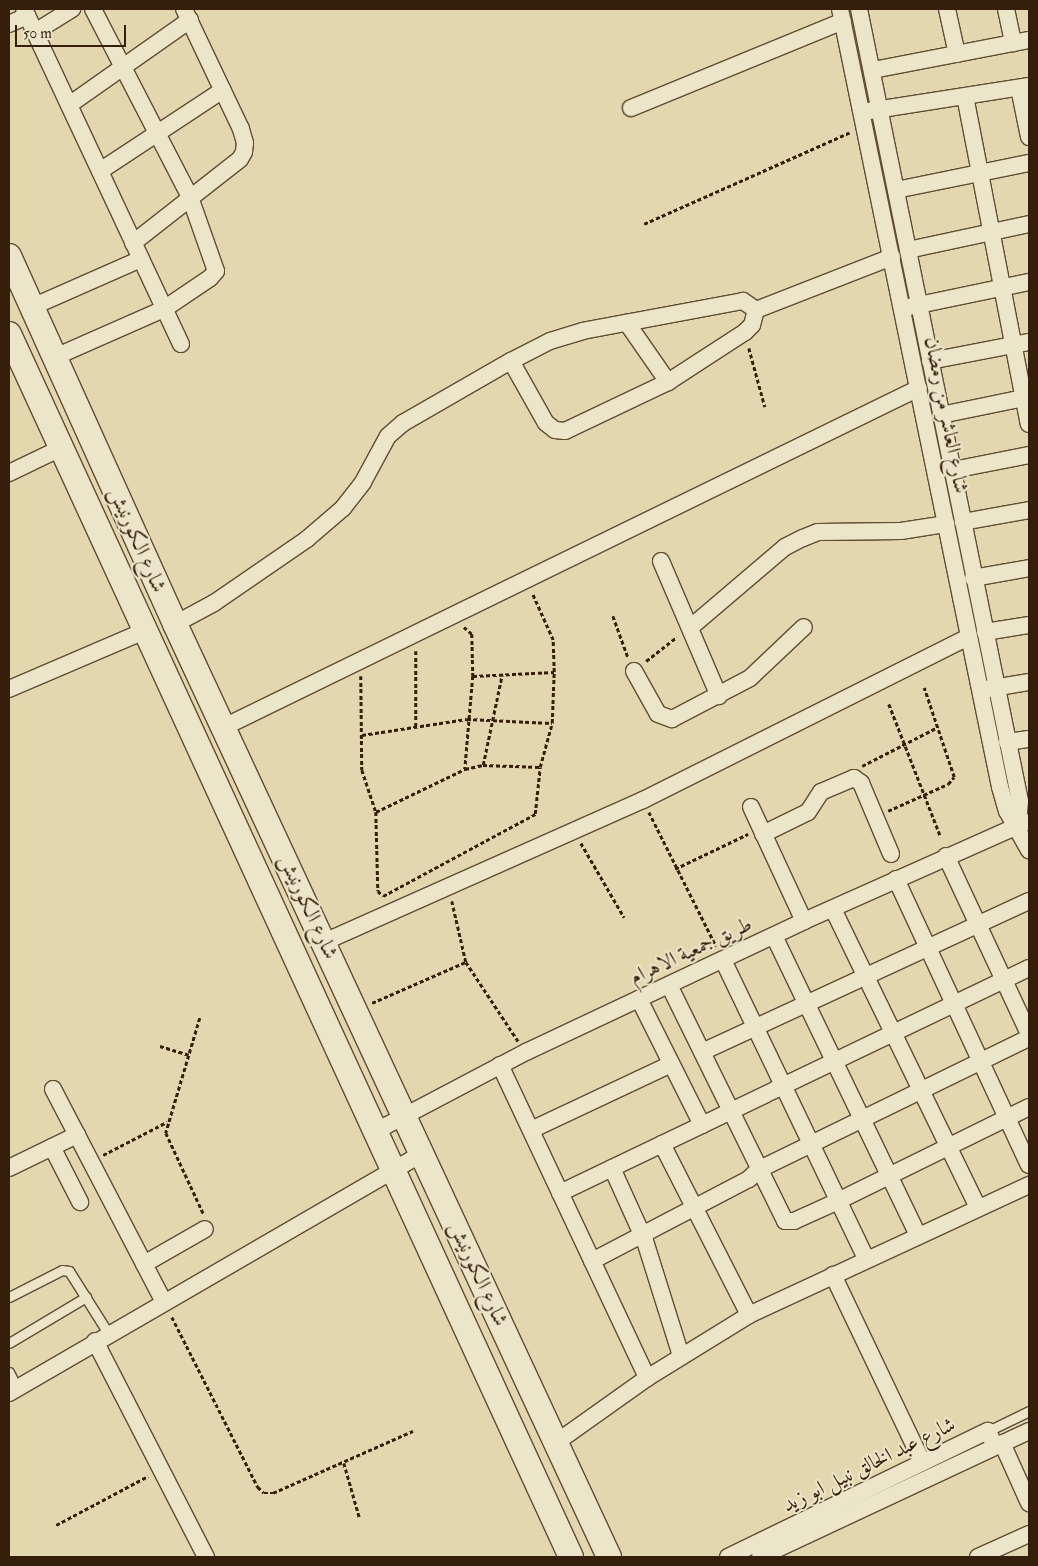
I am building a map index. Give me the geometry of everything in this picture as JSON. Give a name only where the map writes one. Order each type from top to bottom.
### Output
[{"type":"main road","name":"شارع الكورنيش","points":[[9,256],[156,584],[356,1010],[609,1557]]},
{"type":"main road","name":"شارع الكورنيش","points":[[9,334],[571,1557]]},
{"type":"main road","points":[[128,596],[156,584]]},
{"type":"main road","points":[[144,631],[175,624]]},
{"type":"street","points":[[35,32],[72,9]]},
{"type":"street","points":[[55,357],[164,309],[210,278],[216,270],[190,197],[124,65],[93,9]]},
{"type":"street","name":"شارع العاشر من رمضان","points":[[859,9],[873,70],[879,109],[973,578],[980,691],[1003,803],[1023,823]]},
{"type":"street","points":[[947,9],[957,54]]},
{"type":"street","points":[[1006,9],[1013,43]]},
{"type":"street","points":[[9,24],[26,12],[140,260],[182,344]]},
{"type":"street","points":[[69,105],[124,65],[187,15],[241,129],[245,142],[244,152],[240,159],[133,243]]},
{"type":"street","points":[[632,108],[841,15]]},
{"type":"street","name":"شارع العاشر من رمضان","points":[[841,15],[946,524],[977,634],[996,688],[1029,850]]},
{"type":"street","points":[[873,70],[1029,40]]},
{"type":"street","points":[[863,119],[879,109],[1024,87],[1029,137]]},
{"type":"street","points":[[100,171],[156,132],[223,90]]},
{"type":"street","points":[[965,96],[1002,287],[1021,344],[1029,424]]},
{"type":"street","points":[[896,190],[1029,163]]},
{"type":"street","points":[[908,250],[1029,224]]},
{"type":"street","points":[[756,310],[892,257]]},
{"type":"street","points":[[32,307],[140,260]]},
{"type":"street","points":[[902,308],[1029,282]]},
{"type":"street","points":[[175,624],[214,603],[307,539],[336,514],[363,482],[388,436],[403,423],[512,362],[564,336],[743,300],[756,310]]},
{"type":"street","points":[[512,362],[546,423],[555,430],[574,429],[668,382],[745,332],[752,325],[756,310]]},
{"type":"street","points":[[627,323],[668,382]]},
{"type":"street","points":[[930,361],[1021,344]]},
{"type":"street","points":[[224,727],[919,388]]},
{"type":"street","points":[[941,415],[1027,398]]},
{"type":"street","points":[[9,473],[61,448]]},
{"type":"street","points":[[952,470],[1029,455]]},
{"type":"street","points":[[963,522],[1029,510]]},
{"type":"street","points":[[691,627],[785,547],[803,538],[818,532],[901,530],[946,524]]},
{"type":"street","points":[[662,561],[719,696]]},
{"type":"street","points":[[973,578],[1029,568]]},
{"type":"street","points":[[324,942],[644,800],[977,634],[1029,625]]},
{"type":"street","points":[[634,671],[658,714],[664,719],[681,716],[750,678],[804,627]]},
{"type":"street","points":[[9,689],[144,631]]},
{"type":"street","points":[[980,691],[1029,682]]},
{"type":"street","points":[[1007,742],[1029,739]]},
{"type":"street","points":[[762,831],[808,812],[825,789],[854,778],[861,783],[891,854]]},
{"type":"street","points":[[750,807],[804,922]]},
{"type":"street","name":"طريق جمعية الاهرام","points":[[376,1131],[500,1064],[946,856],[1023,823]]},
{"type":"street","points":[[946,856],[976,924],[1029,1034]]},
{"type":"street","points":[[896,880],[1029,1165]]},
{"type":"street","points":[[702,1052],[1029,901]]},
{"type":"street","points":[[833,909],[978,1207]]},
{"type":"street","points":[[774,936],[832,1063],[918,1235]]},
{"type":"street","points":[[723,960],[866,1259]]},
{"type":"street","points":[[560,1193],[1029,968]]},
{"type":"street","points":[[669,985],[758,1170],[785,1221],[794,1220],[838,1201],[1029,1107]]},
{"type":"street","points":[[639,999],[702,1125]]},
{"type":"street","points":[[592,1261],[749,1179],[758,1170],[1029,1038]]},
{"type":"street","points":[[500,1064],[648,1378]]},
{"type":"street","points":[[531,1130],[671,1064]]},
{"type":"street","points":[[53,1089],[164,1302]]},
{"type":"street","points":[[9,1168],[77,1135]]},
{"type":"street","points":[[662,1144],[749,1315]]},
{"type":"street","points":[[52,1147],[80,1202]]},
{"type":"street","points":[[13,1390],[422,1154]]},
{"type":"street","points":[[612,1168],[642,1235],[681,1356]]},
{"type":"street","points":[[557,1442],[681,1356],[749,1315],[978,1207],[1029,1185]]},
{"type":"street","points":[[144,1264],[204,1229]]},
{"type":"street","points":[[833,1275],[922,1462]]},
{"type":"street","points":[[102,1337],[206,1557]]},
{"type":"street","points":[[988,1431],[998,1445],[1029,1503]]},
{"type":"street","name":"شارع عبد الخالق نبيل ابو زيد","points":[[760,1557],[873,1494],[922,1462],[988,1431]]},
{"type":"street","name":"شارع عبد الخالق نبيل ابو زيد","points":[[728,1557],[873,1494],[1029,1431]]},
{"type":"street","points":[[978,1557],[1029,1534]]},
{"type":"lane","points":[[9,1297],[65,1270],[71,1274],[86,1297],[102,1337]]},
{"type":"lane","points":[[9,1343],[86,1297]]},
{"type":"lane","points":[[9,1372],[13,1390]]},
{"type":"lane","name":"شارع عبد الخالق نبيل ابو زيد","points":[[988,1431],[1029,1411]]},
{"type":"path","points":[[644,224],[863,119]]},
{"type":"path","points":[[745,332],[765,407]]},
{"type":"path","points":[[361,670],[362,770],[376,812],[378,891],[383,896],[530,818],[536,810],[540,767],[552,723],[553,640],[526,580]]},
{"type":"path","points":[[613,616],[634,671],[691,627]]},
{"type":"path","points":[[460,627],[472,634],[473,676],[465,769]]},
{"type":"path","points":[[416,649],[416,726]]},
{"type":"path","points":[[473,676],[554,672]]},
{"type":"path","points":[[482,765],[490,719],[502,674]]},
{"type":"path","points":[[876,816],[948,784],[954,777],[924,688]]},
{"type":"path","points":[[889,704],[940,835]]},
{"type":"path","points":[[362,735],[468,718],[552,723]]},
{"type":"path","points":[[854,778],[865,763],[938,727]]},
{"type":"path","points":[[376,812],[465,769],[482,765],[540,767]]},
{"type":"path","points":[[644,800],[676,869],[723,960]]},
{"type":"path","points":[[676,869],[762,831]]},
{"type":"path","points":[[574,832],[624,917]]},
{"type":"path","points":[[449,888],[466,962],[526,1052]]},
{"type":"path","points":[[356,1010],[466,962]]},
{"type":"path","points":[[200,1018],[168,1122],[166,1138],[208,1222],[204,1229]]},
{"type":"path","points":[[160,1046],[190,1055]]},
{"type":"path","points":[[90,1161],[168,1122]]},
{"type":"path","points":[[164,1302],[258,1487],[264,1492],[273,1493],[413,1431]]},
{"type":"path","points":[[344,1462],[360,1519]]},
{"type":"path","points":[[56,1524],[163,1468]]}]
